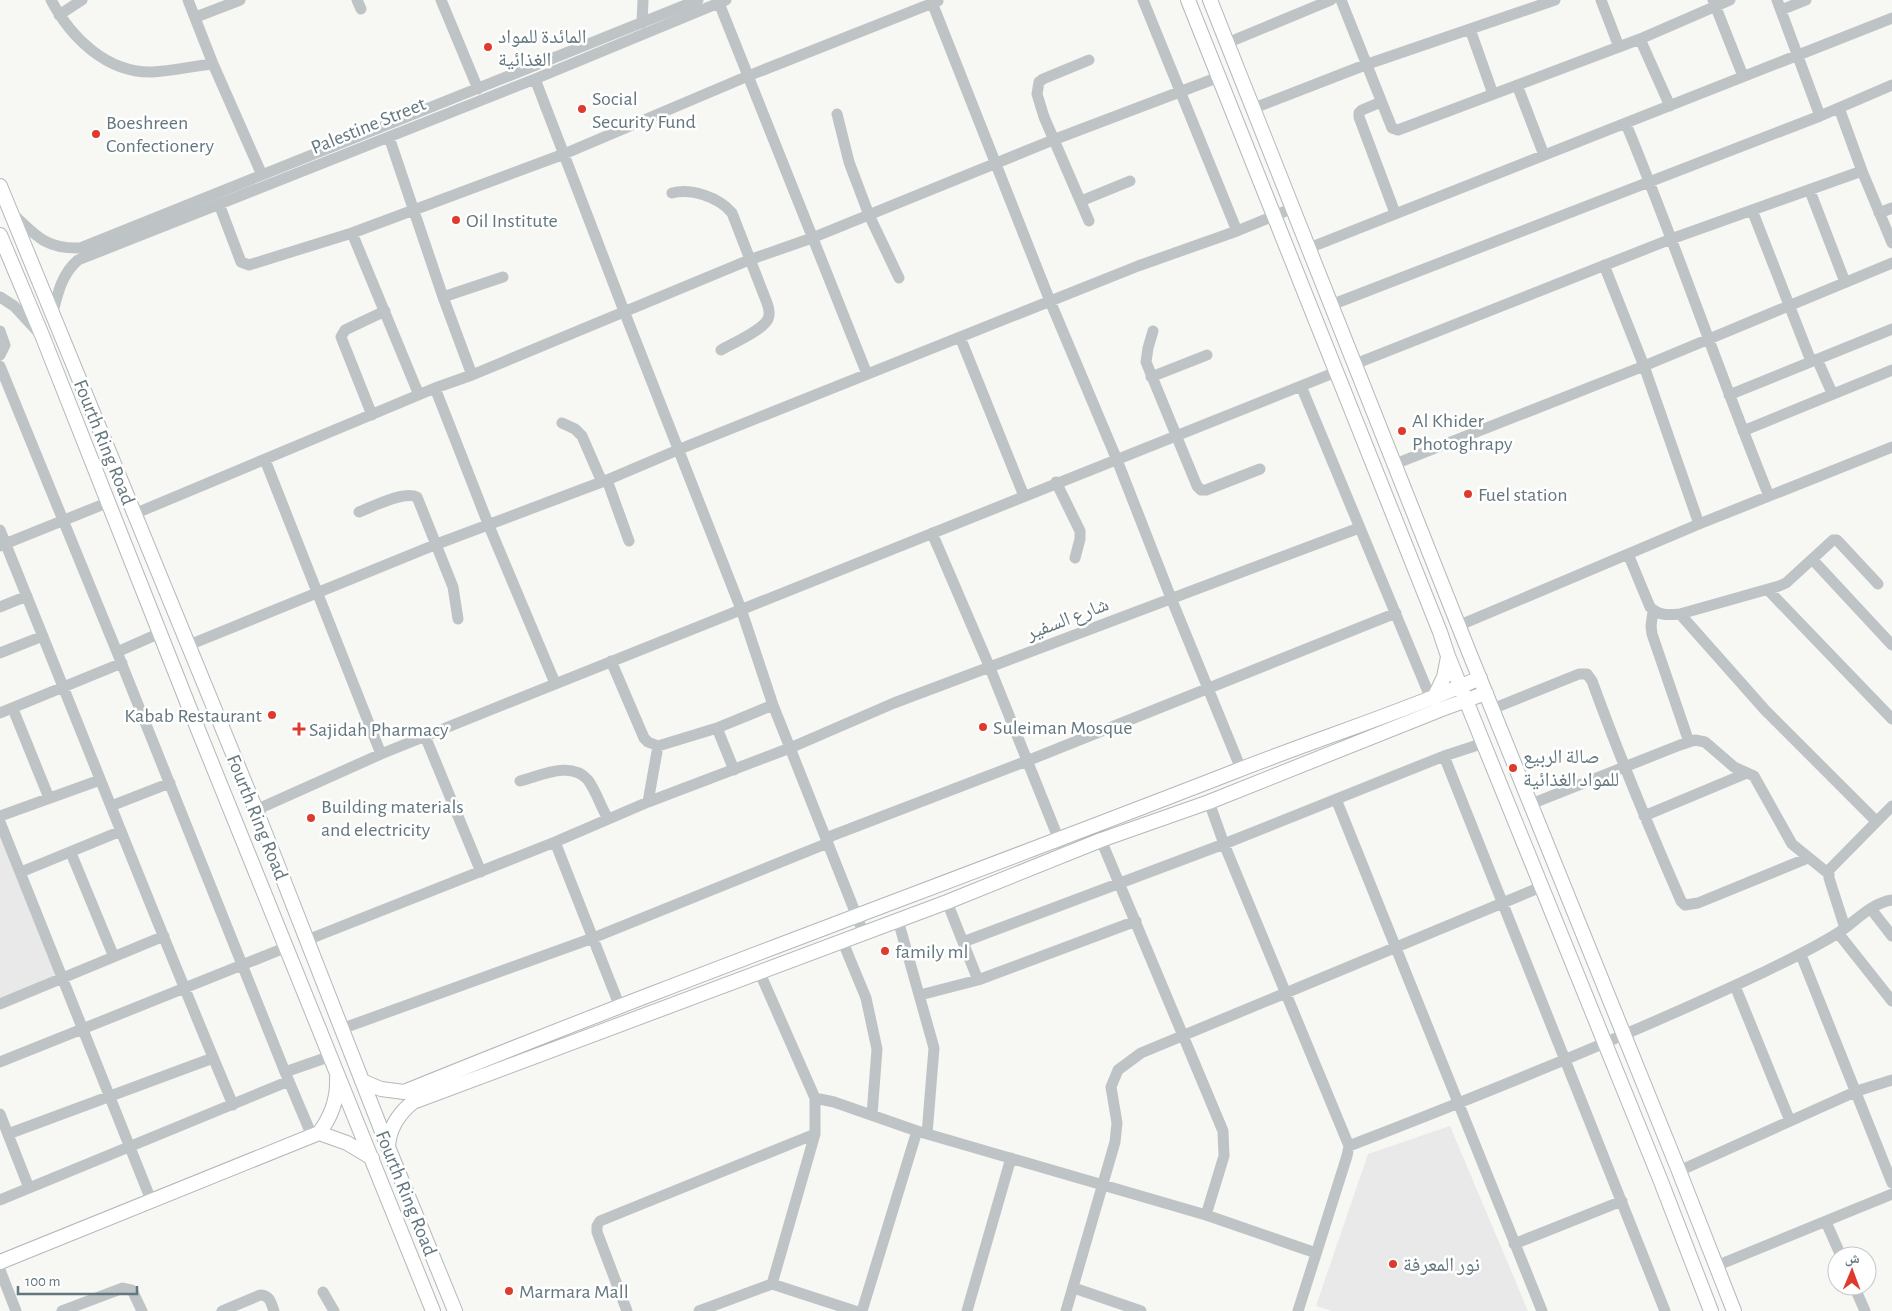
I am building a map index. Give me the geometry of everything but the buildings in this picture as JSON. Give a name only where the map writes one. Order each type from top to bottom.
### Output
[{"type":"main road","points":[[1188,0],[1448,656],[1712,1311]]},
{"type":"main road","points":[[1210,0],[1734,1311]]},
{"type":"main road","name":"Fourth Ring Road","points":[[0,186],[256,810],[341,1029],[455,1311]]},
{"type":"main road","name":"Fourth Ring Road","points":[[0,235],[109,502],[192,717],[337,1070],[433,1311]]},
{"type":"main road","points":[[1436,702],[1448,656]]},
{"type":"main road","points":[[178,681],[191,679],[199,670]]},
{"type":"main road","points":[[388,1147],[390,1134],[395,1122],[413,1102],[947,902],[1102,840],[1209,802],[1319,758],[1436,702],[1460,686],[1480,678]]},
{"type":"main road","points":[[362,1081],[381,1089],[404,1092],[750,956],[1241,769],[1312,743],[1436,702],[1466,700],[1486,693]]},
{"type":"main road","points":[[1436,702],[1474,720]]},
{"type":"main road","points":[[192,717],[202,709],[214,708]]},
{"type":"main road","points":[[1312,743],[1319,758]]},
{"type":"main road","points":[[978,870],[985,886]]},
{"type":"main road","points":[[0,1262],[316,1135],[326,1124],[335,1103],[338,1081],[337,1070]]},
{"type":"main road","points":[[316,1135],[347,1143],[372,1158]]},
{"type":"street","points":[[51,0],[59,15],[84,45],[96,54],[123,67],[137,71],[152,72],[213,64]]},
{"type":"street","points":[[59,15],[82,0]]},
{"type":"street","points":[[188,0],[213,64],[262,175]]},
{"type":"street","points":[[196,17],[240,0]]},
{"type":"street","points":[[441,0],[478,89]]},
{"type":"street","points":[[642,0],[642,23]]},
{"type":"street","name":"Palestine Street","points":[[53,312],[64,277],[69,268],[78,260],[535,79],[572,57],[642,23],[698,0]]},
{"type":"street","points":[[1143,0],[1237,231]]},
{"type":"street","points":[[1227,42],[1331,0]]},
{"type":"street","points":[[1341,0],[1392,128],[1398,130],[1640,39],[1714,3],[1730,0]]},
{"type":"street","points":[[1254,108],[1366,65],[1555,0]]},
{"type":"street","points":[[1600,0],[1619,47]]},
{"type":"street","points":[[1806,0],[1779,5],[1820,116]]},
{"type":"street","points":[[722,1],[748,76],[867,374]]},
{"type":"street","name":"Palestine Street","points":[[13,214],[31,232],[53,246],[80,248],[478,89],[572,57],[722,1]]},
{"type":"street","points":[[218,204],[241,262],[249,265],[352,233],[564,154],[748,76],[935,1],[1050,301],[1117,460],[1241,769]]},
{"type":"street","points":[[1714,3],[1743,76]]},
{"type":"street","points":[[1309,248],[1892,18]]},
{"type":"street","points":[[1470,29],[1493,94]]},
{"type":"street","points":[[1640,39],[1670,106]]},
{"type":"street","points":[[1089,60],[1043,79],[1039,82],[1037,94],[1053,140],[1090,221]]},
{"type":"street","points":[[134,514],[435,388],[472,375],[749,260],[812,238],[996,162],[1219,77]]},
{"type":"street","points":[[535,79],[741,609],[790,748],[864,932]]},
{"type":"street","points":[[1517,85],[1544,156]]},
{"type":"street","points":[[1331,305],[1820,116],[1892,85]]},
{"type":"street","points":[[1381,102],[1362,110],[1359,113],[1359,117],[1395,213]]},
{"type":"street","points":[[1840,108],[1862,171],[1892,243]]},
{"type":"street","points":[[837,114],[847,157],[869,215],[899,278]]},
{"type":"street","points":[[1626,124],[1650,181],[1729,395],[1769,496]]},
{"type":"street","points":[[389,137],[443,297],[472,375]]},
{"type":"street","points":[[1355,364],[1671,239],[1862,171]]},
{"type":"street","points":[[1081,201],[1130,181]]},
{"type":"street","points":[[672,193],[682,190],[690,191],[713,199],[732,213],[767,303],[768,319],[761,327],[722,350]]},
{"type":"street","points":[[1810,191],[1845,282]]},
{"type":"street","points":[[189,645],[437,544],[605,481],[680,449],[1138,266],[1237,231],[1293,208]]},
{"type":"street","points":[[1879,213],[1892,208]]},
{"type":"street","points":[[1752,210],[1788,305],[1832,393]]},
{"type":"street","points":[[352,233],[419,395]]},
{"type":"street","points":[[1395,464],[1644,366],[1892,263]]},
{"type":"street","points":[[1604,265],[1644,366],[1699,524]]},
{"type":"street","points":[[443,297],[503,277]]},
{"type":"street","points":[[0,297],[14,306],[42,336]]},
{"type":"street","points":[[372,415],[341,337],[345,330],[385,311]]},
{"type":"street","points":[[1729,395],[1892,329]]},
{"type":"street","points":[[0,331],[5,345],[0,355]]},
{"type":"street","points":[[1153,331],[1146,362],[1197,486],[1201,490],[1212,488],[1260,469]]},
{"type":"street","points":[[960,338],[1024,496]]},
{"type":"street","points":[[1151,377],[1207,355]]},
{"type":"street","points":[[0,366],[120,658],[287,1077],[316,1135]]},
{"type":"street","points":[[1743,431],[1892,370]]},
{"type":"street","points":[[256,810],[381,754],[555,683],[1336,372]]},
{"type":"street","points":[[1301,386],[1359,528],[1436,702]]},
{"type":"street","points":[[435,388],[489,526],[555,683]]},
{"type":"street","points":[[562,423],[575,429],[582,436],[605,481],[630,541]]},
{"type":"street","points":[[1460,625],[1699,524],[1892,447]]},
{"type":"street","points":[[265,460],[381,754]]},
{"type":"street","points":[[1056,482],[1080,531],[1080,540],[1075,558]]},
{"type":"street","points":[[359,512],[404,495],[417,497],[453,588],[458,619]]},
{"type":"street","points":[[3,544],[109,502]]},
{"type":"street","name":"شارع السفير","points":[[307,940],[481,872],[648,802],[790,748],[894,703],[1359,528]]},
{"type":"street","points":[[0,530],[3,544],[65,688],[100,780],[233,1106]]},
{"type":"street","points":[[932,533],[990,668],[1065,855]]},
{"type":"street","points":[[1653,611],[1680,614],[1768,590],[1786,583],[1831,540],[1835,539],[1878,584]]},
{"type":"street","points":[[1628,554],[1653,611],[1652,634],[1689,742]]},
{"type":"street","points":[[1812,560],[1892,645]]},
{"type":"street","points":[[1768,590],[1889,711]]},
{"type":"street","points":[[0,607],[27,596]]},
{"type":"street","points":[[341,1029],[594,938],[827,840],[1396,613]]},
{"type":"street","points":[[1680,614],[1765,710],[1876,820]]},
{"type":"street","points":[[0,713],[65,688],[120,658],[160,632]]},
{"type":"street","points":[[0,653],[43,636]]},
{"type":"street","points":[[611,662],[644,738],[658,746],[717,728],[774,705]]},
{"type":"street","points":[[1492,708],[1580,674],[1586,674],[1592,681],[1644,816],[1681,901],[1685,905],[1698,903],[1808,858]]},
{"type":"street","points":[[13,709],[49,798]]},
{"type":"street","points":[[717,728],[734,770]]},
{"type":"street","points":[[425,736],[481,872]]},
{"type":"street","points":[[1531,804],[1689,742],[1700,740],[1705,742],[1734,767],[1753,775],[1792,844],[1829,874]]},
{"type":"street","points":[[963,942],[1224,844],[1444,756],[1484,743]]},
{"type":"street","points":[[648,802],[658,746]]},
{"type":"street","points":[[1444,756],[1666,1311]]},
{"type":"street","points":[[520,781],[563,770],[577,772],[588,780],[608,819]]},
{"type":"street","points":[[1644,816],[1747,773]]},
{"type":"street","points":[[0,816],[100,780]]},
{"type":"street","points":[[111,806],[170,783]]},
{"type":"street","points":[[1336,799],[1457,1104],[1542,1311]]},
{"type":"street","points":[[1209,802],[1224,844],[1349,1146],[1298,1311]]},
{"type":"street","points":[[1892,806],[1876,820],[1831,868],[1829,874],[1842,930],[1892,1001]]},
{"type":"street","points":[[0,822],[151,1200]]},
{"type":"street","points":[[21,872],[121,831]]},
{"type":"street","points":[[1102,840],[1223,1131],[1225,1143],[1224,1156],[1206,1215]]},
{"type":"street","points":[[555,842],[620,1007]]},
{"type":"street","points":[[71,853],[114,957]]},
{"type":"street","points":[[1066,1311],[1117,1132],[1111,1087],[1118,1070],[1141,1053],[1541,887]]},
{"type":"street","points":[[1349,1146],[1604,1044],[1735,986],[1801,955],[1842,930],[1871,908],[1892,900]]},
{"type":"street","points":[[947,902],[978,980]]},
{"type":"street","points":[[1871,908],[1892,936]]},
{"type":"street","points":[[862,1311],[922,1132],[934,1048],[898,920]]},
{"type":"street","points":[[920,995],[978,980],[1136,920]]},
{"type":"street","points":[[0,1004],[164,936]]},
{"type":"street","points":[[842,940],[866,998],[876,1049],[872,1115]]},
{"type":"street","points":[[0,1062],[287,947]]},
{"type":"street","points":[[1801,955],[1857,1091],[1892,1183]]},
{"type":"street","points":[[759,972],[815,1098],[815,1134],[772,1284]]},
{"type":"street","points":[[1735,986],[1790,1121]]},
{"type":"street","points":[[0,1200],[233,1106],[331,1056]]},
{"type":"street","points":[[8,1134],[213,1058]]},
{"type":"street","points":[[1679,1171],[1857,1091],[1892,1080]]},
{"type":"street","points":[[815,1098],[834,1102],[922,1132],[1206,1215],[1316,1253]]},
{"type":"street","points":[[0,1114],[29,1188]]},
{"type":"street","points":[[628,1311],[597,1232],[597,1226],[600,1221],[815,1134]]},
{"type":"street","points":[[967,1311],[1011,1158]]},
{"type":"street","points":[[1716,1266],[1892,1194]]},
{"type":"street","points":[[1514,1244],[1622,1201]]},
{"type":"street","points":[[1826,1222],[1837,1246]]},
{"type":"street","points":[[0,1270],[16,1311]]},
{"type":"street","points":[[699,1311],[772,1284],[855,1311]]},
{"type":"street","points":[[62,1311],[123,1288],[132,1290],[142,1311]]},
{"type":"street","points":[[1074,1288],[1141,1311]]},
{"type":"street","points":[[323,1292],[334,1311]]},
{"type":"street","points":[[222,1311],[260,1295],[265,1295],[268,1297],[274,1311]]},
{"type":"street","points":[[1858,1296],[1865,1311]]},
{"type":"shaded area","points":[[0,822],[61,978],[0,1003]]},
{"type":"shaded area","points":[[1450,1126],[1528,1311],[1332,1311],[1316,1306],[1368,1154]]},
{"type":"place","name":"المائدة للمواد الغذائية","points":[[488,47]]},
{"type":"place","name":"Social Security Fund","points":[[582,109]]},
{"type":"place","name":"Boeshreen Confectionery","points":[[96,134]]},
{"type":"place","name":"Oil Institute","points":[[456,220]]},
{"type":"place","name":"Al Khider Photoghrapy","points":[[1402,431]]},
{"type":"place","name":"Fuel station","points":[[1468,494]]},
{"type":"place","name":"Kabab Restaurant","points":[[272,715]]},
{"type":"place","name":"Suleiman Mosque","points":[[983,727]]},
{"type":"place","name":"Sajidah Pharmacy","points":[[299,729]]},
{"type":"place","name":"صالة الربيع للمواد الغذائية","points":[[1513,768]]},
{"type":"place","name":"Building materials and electricity","points":[[311,818]]},
{"type":"place","name":"family ml","points":[[885,951]]},
{"type":"place","name":"نور المعرفة","points":[[1393,1264]]},
{"type":"place","name":"Marmara Mall","points":[[509,1291]]}]
